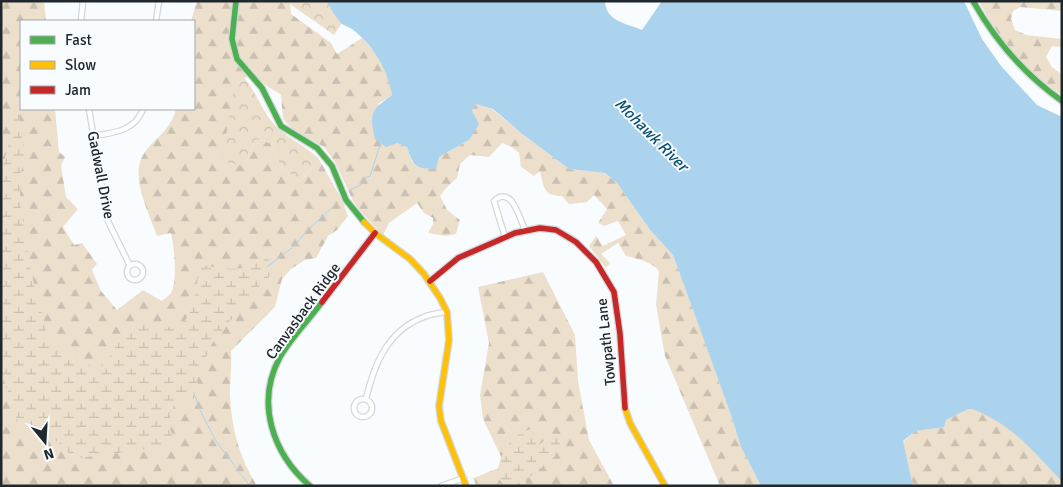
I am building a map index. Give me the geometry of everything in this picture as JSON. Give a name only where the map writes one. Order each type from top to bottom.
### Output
[{"type":"street","points":[[81,20],[83,1]]},
{"type":"street","points":[[156,20],[159,1]]},
{"type":"street","points":[[236,1],[232,39],[236,59],[262,88],[281,126],[317,148],[332,166],[346,200],[358,217],[375,233],[410,259],[430,282],[447,312],[449,340],[439,406],[441,420],[466,486]]},
{"type":"street","points":[[973,1],[992,32],[1023,70],[1039,85],[1062,101]]},
{"type":"street","name":"Gadwall Drive","points":[[89,110],[107,219],[130,266]]},
{"type":"street","points":[[93,136],[122,131],[133,125],[144,110]]},
{"type":"street","points":[[505,237],[494,201],[500,196],[510,199],[525,230]]},
{"type":"street","name":"Towpath Lane","points":[[430,282],[458,258],[525,230],[540,228],[556,230],[576,242],[596,262],[614,292],[617,308],[625,412],[665,486]]},
{"type":"street","name":"Canvasback Ridge","points":[[310,486],[291,469],[274,438],[269,419],[269,389],[281,356],[375,233]]},
{"type":"street","points":[[366,399],[370,378],[378,360],[394,337],[404,327],[419,319],[447,312]]},
{"type":"street","points":[[360,399],[366,399],[371,402],[372,411],[368,416],[359,417],[355,412],[355,403],[360,399]]},
{"type":"street","points":[[441,486],[464,478]]},
{"type":"green space","points":[[1,1],[44,1],[46,20],[20,20],[20,110],[55,110],[59,152],[65,157],[61,166],[66,197],[78,209],[63,227],[74,245],[82,243],[97,264],[92,270],[101,291],[117,310],[143,290],[162,301],[170,294],[173,287],[175,263],[171,233],[157,236],[145,205],[139,182],[139,171],[140,161],[145,152],[167,128],[176,110],[195,110],[195,20],[191,20],[197,1],[290,1],[291,14],[331,43],[337,54],[362,38],[373,51],[382,64],[391,87],[392,95],[378,104],[397,143],[407,147],[412,162],[439,157],[469,140],[472,111],[475,104],[492,109],[569,169],[605,173],[617,183],[651,231],[673,255],[741,447],[761,486],[720,486],[665,356],[656,305],[659,271],[648,263],[626,256],[618,243],[601,254],[610,263],[606,268],[589,246],[596,236],[603,246],[626,235],[618,221],[604,226],[598,223],[607,209],[594,195],[587,202],[569,204],[562,196],[551,194],[545,190],[540,171],[534,176],[521,167],[519,153],[512,147],[502,143],[489,157],[470,155],[460,164],[457,178],[440,196],[447,210],[460,220],[456,234],[446,236],[428,233],[433,224],[433,218],[424,213],[417,203],[389,223],[383,235],[353,201],[335,162],[324,147],[293,129],[283,119],[281,95],[264,84],[252,72],[234,88],[244,166],[256,139],[270,143],[281,166],[300,182],[319,159],[343,202],[348,216],[337,230],[328,236],[316,258],[305,260],[291,269],[282,279],[275,307],[231,351],[230,394],[234,430],[245,464],[257,486],[1,486]]},
{"type":"green space","points":[[290,1],[326,1],[342,23],[334,35],[290,4]]},
{"type":"green space","points":[[979,1],[1062,1],[1062,11],[1020,7],[1013,11],[1011,19],[1015,30],[1026,35],[1062,39],[1062,47],[1052,46],[1046,57],[1052,67],[1060,73],[1062,70],[1062,95],[1037,76],[1014,54],[995,28]]},
{"type":"green space","points":[[245,79],[273,123],[319,159],[300,182],[281,166],[270,143],[256,139],[244,166],[222,161],[234,87]]},
{"type":"green space","points":[[18,105],[25,159],[19,178],[21,207],[31,272],[46,330],[56,344],[84,360],[94,370],[103,365],[120,340],[142,321],[157,330],[176,325],[186,319],[192,309],[200,265],[230,269],[244,268],[267,258],[276,270],[252,293],[247,304],[226,325],[211,345],[197,380],[201,395],[193,399],[183,396],[174,406],[170,422],[173,443],[155,448],[80,458],[71,455],[52,438],[47,437],[42,441],[27,437],[21,428],[1,371],[1,174]]},
{"type":"green space","points":[[543,272],[575,335],[578,381],[589,440],[614,486],[476,486],[474,478],[505,465],[483,419],[480,395],[489,343],[478,287]]},
{"type":"green space","points":[[970,407],[998,421],[1021,438],[1062,482],[1062,486],[913,486],[903,442],[915,431],[943,427],[946,420]]},
{"type":"green space","points":[[531,429],[534,440],[539,445],[550,435],[558,435],[561,440],[555,456],[526,479],[526,486],[505,486],[497,477],[500,461],[506,447],[517,436]]},
{"type":"water","name":"Mohawk River","points":[[326,1],[605,1],[606,8],[613,18],[642,30],[662,1],[964,1],[982,39],[1001,66],[1037,105],[1062,117],[1062,482],[1010,430],[985,414],[970,408],[946,420],[944,427],[915,431],[903,441],[913,486],[761,486],[741,447],[673,255],[651,231],[617,183],[605,173],[569,169],[493,109],[475,104],[472,111],[479,124],[469,140],[439,157],[436,169],[416,165],[407,147],[397,143],[386,147],[375,139],[372,118],[376,109],[392,95],[387,76],[373,50],[360,35],[342,24]]},
{"type":"waterway","points":[[350,190],[361,185],[365,178],[370,176],[381,142]]},
{"type":"waterway","points":[[267,267],[293,247],[338,202]]},
{"type":"waterway","points":[[194,393],[200,410],[216,441],[250,486]]},
{"type":"traffic: fast","points":[[236,1],[232,39],[237,59],[262,88],[281,126],[317,148],[332,166],[346,200],[364,222]]},
{"type":"traffic: fast","points":[[973,1],[1001,44],[1035,80],[1062,101]]},
{"type":"traffic: fast","points":[[310,486],[286,459],[278,443],[272,427],[269,410],[269,392],[273,374],[280,357],[322,302]]},
{"type":"traffic: slow","points":[[364,222],[375,233],[410,259],[424,274],[447,312],[449,340],[439,406],[441,421],[466,486]]},
{"type":"traffic: slow","points":[[625,408],[630,423],[665,486]]},
{"type":"traffic: jam","points":[[430,281],[458,258],[515,233],[540,228],[556,230],[576,242],[596,262],[614,292],[620,334],[625,408]]},
{"type":"traffic: jam","points":[[322,302],[375,233]]}]
